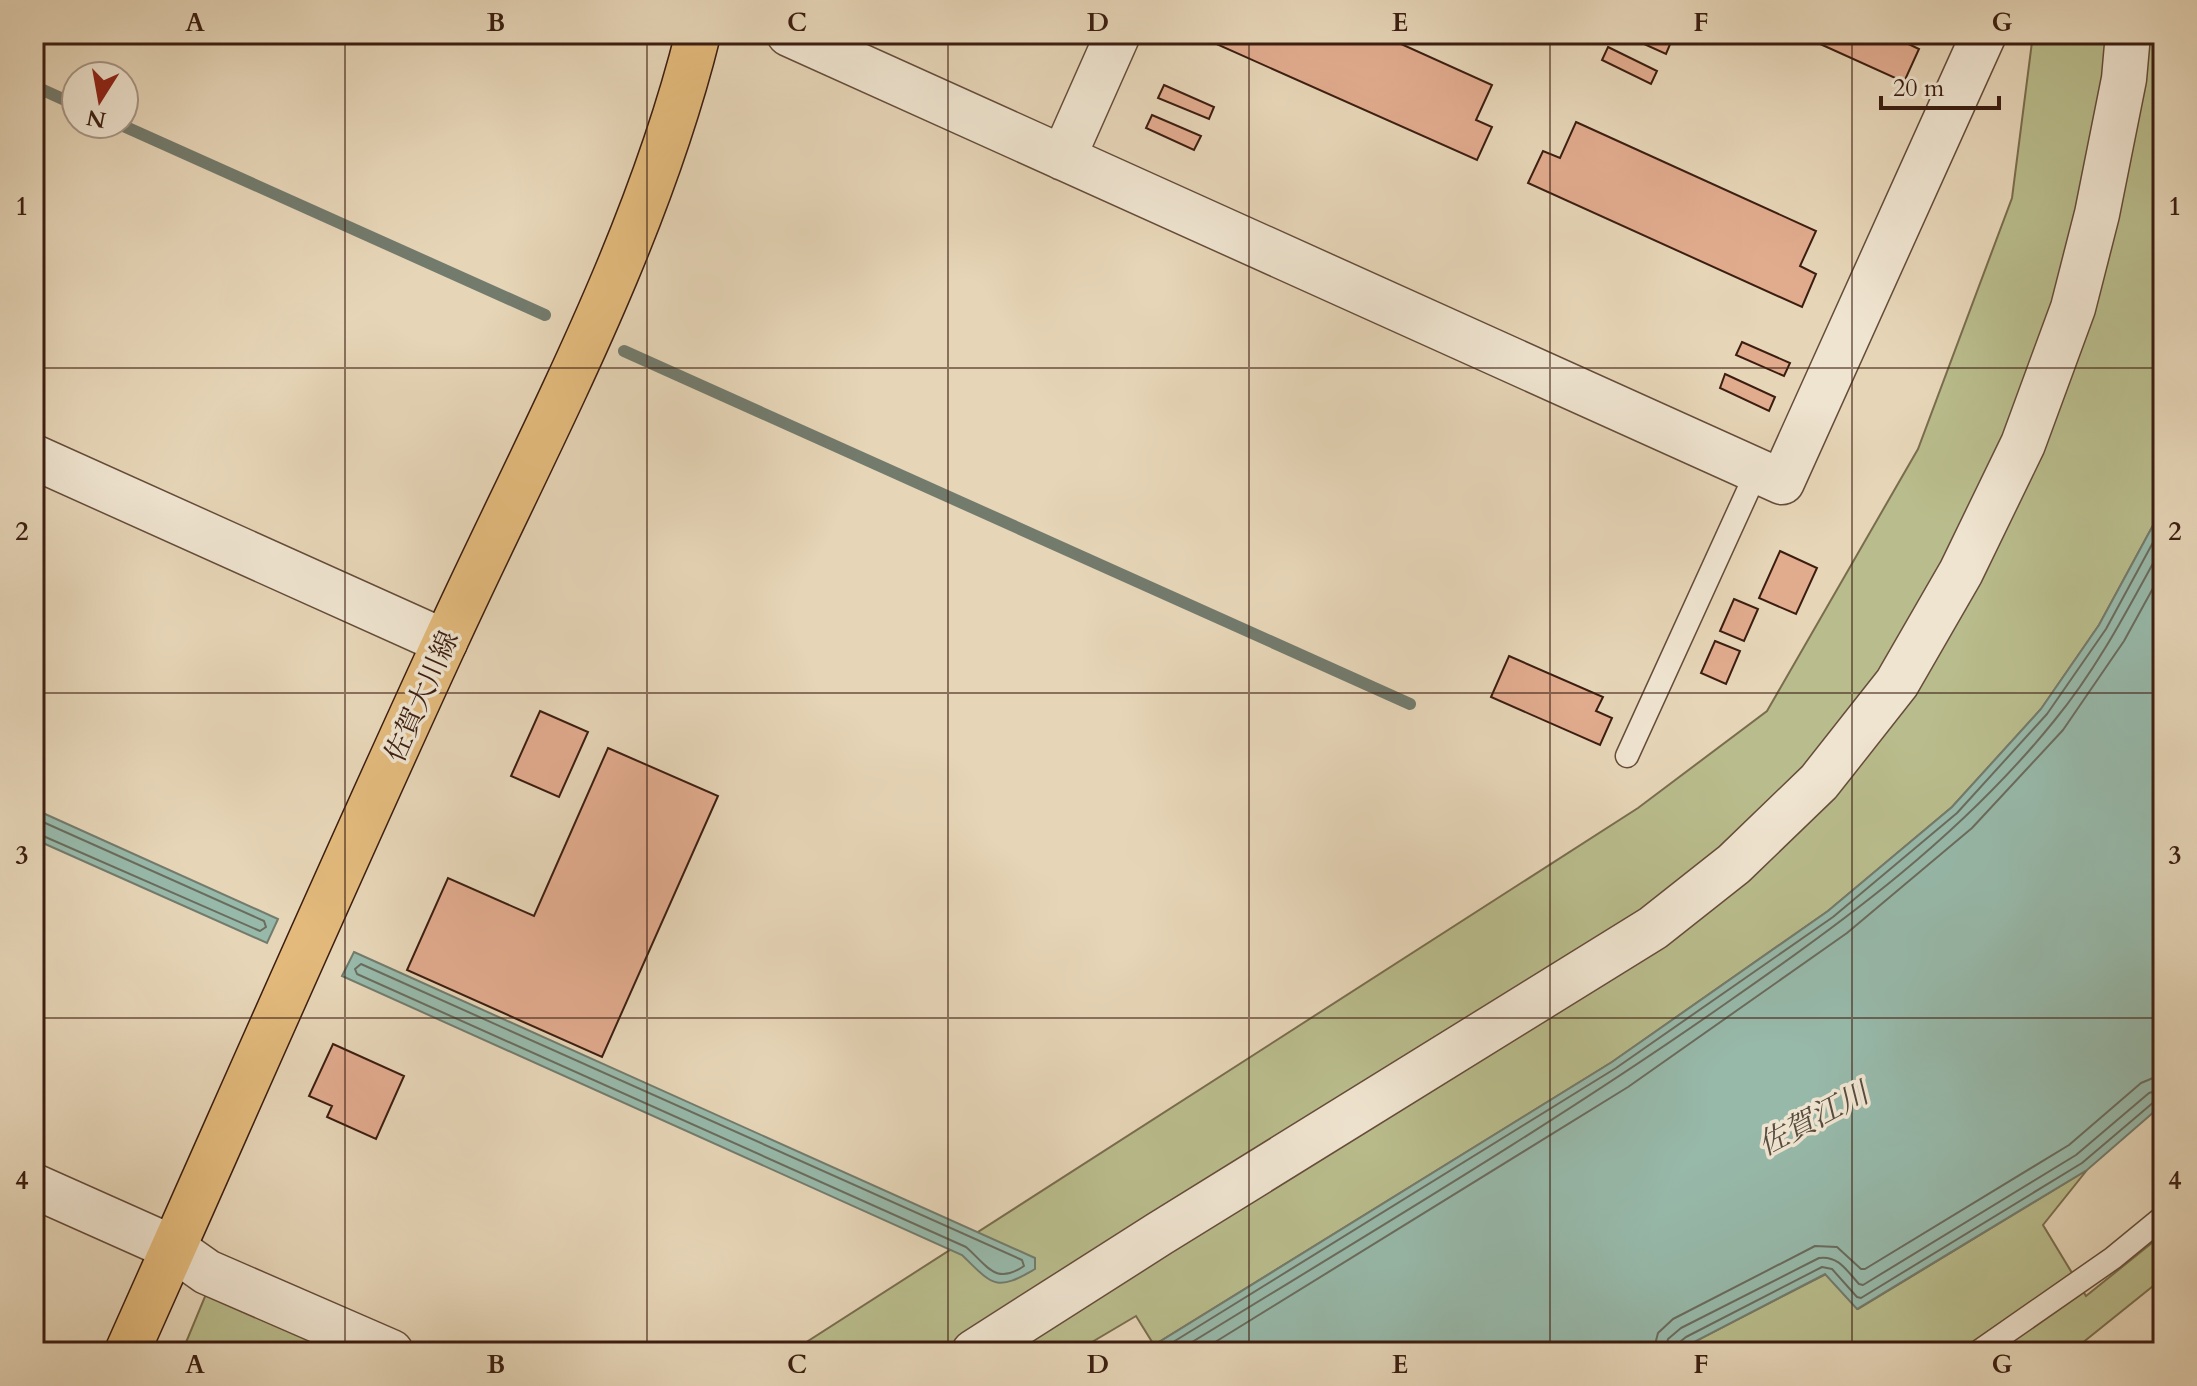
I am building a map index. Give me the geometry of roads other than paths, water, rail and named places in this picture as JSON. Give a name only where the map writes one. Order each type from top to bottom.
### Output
[{"type":"main road","name":"佐賀大川線","points":[[127,1352],[445,642],[620,269],[681,101],[698,34]]},
{"type":"street","points":[[789,34],[1782,482],[1984,34]]},
{"type":"street","points":[[1063,158],[1118,34]]},
{"type":"street","points":[[974,1352],[1653,928],[1734,864],[1819,782],[1897,683],[1961,572],[2023,444],[2073,308],[2097,214],[2124,79],[2128,34]]},
{"type":"street","points":[[34,457],[445,642]]},
{"type":"street","points":[[34,1186],[173,1248],[207,1272],[391,1352]]},
{"type":"lane","points":[[1627,756],[1757,471]]},
{"type":"lane","points":[[1978,1352],[2113,1258],[2163,1217]]},
{"type":"water","name":"佐賀江川","points":[[2163,507],[2163,1104],[2087,1170],[1857,1309],[1825,1274],[1679,1352],[1143,1352],[1612,1062],[1828,911],[1952,807],[2041,709],[2099,625]]},
{"type":"water","points":[[34,809],[278,919],[267,943],[34,839]]},
{"type":"water","points":[[354,952],[1035,1258],[1035,1269],[1002,1283],[988,1279],[962,1255],[342,976]]},
{"type":"waterway","points":[[34,86],[60,98]]},
{"type":"waterway","points":[[140,133],[545,315]]},
{"type":"waterway","points":[[624,351],[1410,704]]}]
